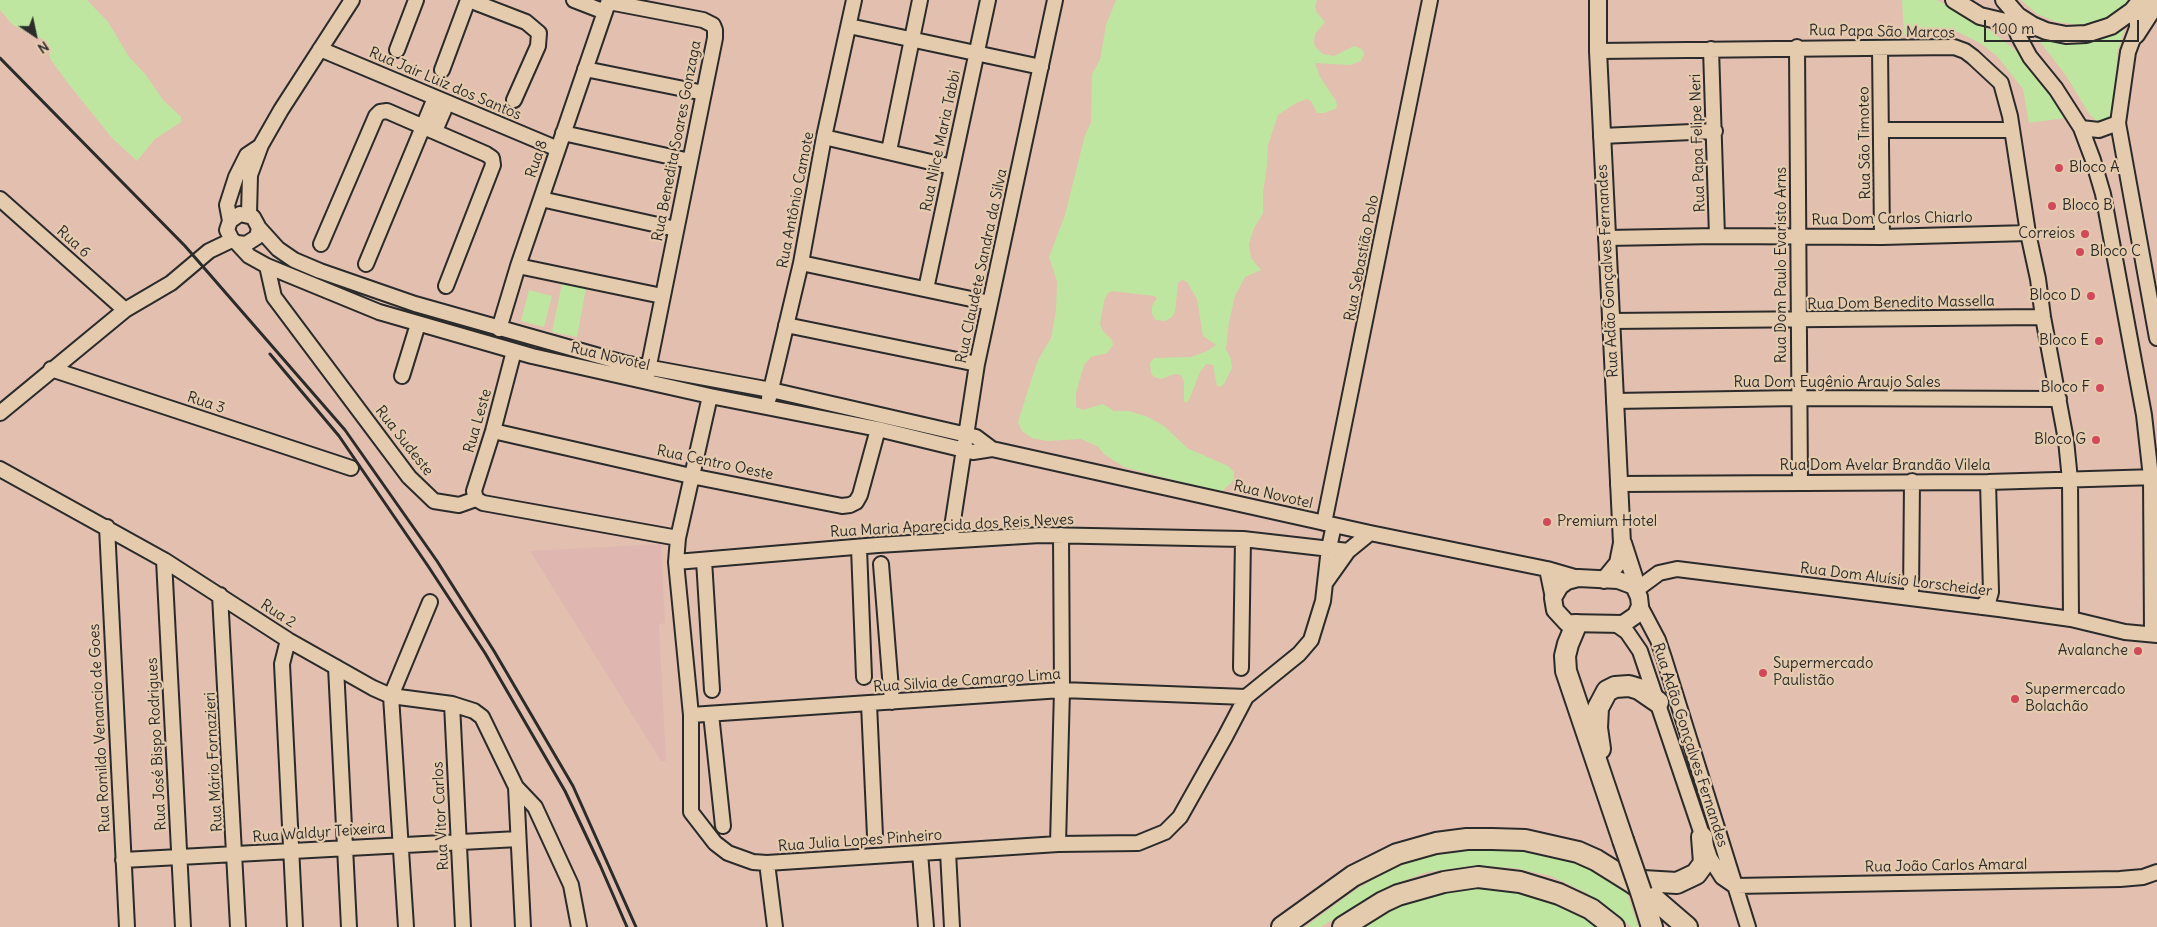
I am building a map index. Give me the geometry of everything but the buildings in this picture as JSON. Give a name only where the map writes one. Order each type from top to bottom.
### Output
[{"type":"highway","points":[[1576,625],[1565,656],[1566,671],[1604,778],[1652,927]]},
{"type":"highway","points":[[1604,778],[1597,728],[1598,708],[1607,691],[1614,687],[1629,686],[1658,702]]},
{"type":"highway","points":[[1634,884],[1643,881],[1677,883],[1696,874],[1704,863],[1702,837]]},
{"type":"highway","points":[[1282,927],[1334,889],[1370,866],[1397,854],[1436,843],[1467,839],[1525,840],[1555,845],[1578,852],[1596,860],[1644,890],[1687,927]]},
{"type":"highway","points":[[1343,927],[1383,902],[1418,889],[1478,877],[1540,887],[1591,910],[1614,927]]},
{"type":"main road","name":"Rua Adão Gonçalves Fernandes","points":[[1598,0],[1598,51],[1606,238],[1622,542],[1618,563],[1604,580]]},
{"type":"main road","points":[[1954,0],[1980,16],[2066,35],[2086,34],[2110,26],[2145,4]]},
{"type":"main road","points":[[2006,2],[2025,20],[2046,31]]},
{"type":"main road","points":[[2136,35],[2145,4]]},
{"type":"main road","name":"Rua Adão Gonçalves Fernandes","points":[[1622,542],[1634,577],[1640,606]]},
{"type":"main road","points":[[1635,588],[1618,580],[1578,578],[1567,581],[1560,586],[1553,598],[1555,610],[1561,618],[1568,623],[1576,625],[1617,625],[1631,620],[1636,615],[1640,606]]},
{"type":"street","points":[[249,214],[250,175],[261,145],[281,110],[352,0]]},
{"type":"street","points":[[397,50],[416,0]]},
{"type":"street","points":[[574,0],[608,5]]},
{"type":"street","name":"Rua Antônio Camote","points":[[767,407],[801,263],[824,138],[854,0]]},
{"type":"street","points":[[889,151],[920,0]]},
{"type":"street","name":"Rua Nilce Maria Tabbi","points":[[926,289],[988,0]]},
{"type":"street","name":"Rua Claudete Sandra da Silva","points":[[950,540],[977,364],[1055,0]]},
{"type":"street","name":"Rua Sebastião Polo","points":[[1329,524],[1430,0]]},
{"type":"street","points":[[442,70],[475,1],[526,22],[539,33],[538,46],[514,100]]},
{"type":"street","points":[[2006,2],[2013,24],[2030,57],[2066,102],[2081,128],[2094,160],[2103,194],[2154,477],[2154,635]]},
{"type":"street","points":[[2145,4],[2137,22],[2136,35],[2128,52],[2118,123],[2157,338]]},
{"type":"street","name":"Rua 8","points":[[499,329],[540,199],[608,5]]},
{"type":"street","name":"Rua Benedita Soares Gonzaga","points":[[608,5],[703,20],[713,25],[715,38],[647,375]]},
{"type":"street","points":[[849,26],[1041,67]]},
{"type":"street","name":"Rua Papa São Marcos","points":[[1598,51],[1797,47],[1954,47],[1965,51],[2001,83],[2012,130],[2028,233],[2038,278],[2043,317],[2059,399],[2070,480],[2071,619]]},
{"type":"street","name":"Rua Dom Paulo Evaristo Arns","points":[[1797,47],[1800,482]]},
{"type":"street","name":"Rua São Timoteo","points":[[1880,48],[1882,237]]},
{"type":"street","name":"Rua Jair Luiz dos Santos","points":[[320,49],[558,149]]},
{"type":"street","name":"Rua Papa Felipe Neri","points":[[1712,49],[1717,236]]},
{"type":"street","points":[[585,69],[704,93]]},
{"type":"street","points":[[366,264],[441,100]]},
{"type":"street","points":[[321,244],[376,116],[380,112],[387,111],[492,158],[493,165],[446,286]]},
{"type":"street","points":[[2081,128],[2099,130],[2118,123]]},
{"type":"street","points":[[1881,130],[2012,130]]},
{"type":"street","points":[[1602,136],[1715,131]]},
{"type":"street","points":[[563,133],[690,161]]},
{"type":"street","points":[[824,138],[889,151],[952,167]]},
{"type":"street","points":[[231,233],[227,205],[236,177],[247,155],[261,145]]},
{"type":"street","name":"Rua 6","points":[[0,199],[124,310]]},
{"type":"street","points":[[540,199],[676,229]]},
{"type":"street","points":[[0,413],[124,310],[171,282],[231,233],[236,215],[249,214],[256,220],[259,228],[257,237],[250,243],[231,233]]},
{"type":"street","name":"Rua Novotel","points":[[259,228],[278,249],[294,260],[320,271],[416,304],[624,363],[647,375],[710,396],[878,429],[973,452],[992,449],[1370,533],[1547,569],[1578,578]]},
{"type":"street","name":"Rua Novotel","points":[[231,233],[249,256],[267,266],[379,312],[418,324],[514,351],[647,375],[770,390],[976,437],[992,449]]},
{"type":"street","name":"Rua Dom Carlos Chiarlo","points":[[1606,238],[1717,236],[1882,237],[2028,233]]},
{"type":"street","points":[[801,263],[990,303]]},
{"type":"street","name":"Rua Sudeste","points":[[267,266],[274,297],[409,478],[434,501],[459,505],[476,499],[483,502],[678,538]]},
{"type":"street","points":[[518,266],[662,296]]},
{"type":"street","name":"Rua Dom Benedito Massella","points":[[1610,321],[1800,321],[2043,317]]},
{"type":"street","points":[[402,376],[418,324]]},
{"type":"street","points":[[786,325],[977,364]]},
{"type":"street","points":[[473,339],[499,329],[514,351]]},
{"type":"street","name":"Rua Leste","points":[[476,499],[474,491],[493,432],[514,351]]},
{"type":"street","name":"Rua 3","points":[[51,369],[351,468]]},
{"type":"street","name":"Rua Julia Lopes Pinheiro","points":[[710,396],[678,538],[676,562],[691,715],[691,812],[715,843],[728,853],[753,862],[767,863],[1058,844],[1138,843],[1165,832],[1180,817],[1226,737],[1246,697],[1299,654],[1311,640],[1323,601],[1326,582],[1329,524]]},
{"type":"street","name":"Rua Dom Eugênio Araujo Sales","points":[[1614,401],[1798,398],[2059,399]]},
{"type":"street","name":"Rua Centro Oeste","points":[[493,432],[691,476],[842,506],[856,502],[860,495],[878,429]]},
{"type":"street","name":"Rua 2","points":[[0,469],[164,560],[288,640],[373,688],[392,696],[452,704],[474,712],[482,717],[516,787]]},
{"type":"street","name":"Rua Dom Avelar Brandão Vilela","points":[[1618,484],[1988,482],[2154,477]]},
{"type":"street","points":[[1911,598],[1912,482]]},
{"type":"street","points":[[1988,482],[1991,592],[1999,609]]},
{"type":"street","name":"Rua Romildo Venancio de Goes","points":[[107,527],[127,927]]},
{"type":"street","name":"Rua Julia Lopes Pinheiro","points":[[1326,582],[1348,551],[1370,533]]},
{"type":"street","points":[[1058,844],[1062,690],[1061,535]]},
{"type":"street","name":"Rua Maria Aparecida dos Reis Neves","points":[[676,562],[950,540],[1061,535],[1243,539],[1348,551]]},
{"type":"street","points":[[1241,668],[1243,539]]},
{"type":"street","points":[[859,548],[864,677]]},
{"type":"street","name":"Rua José Bispo Rodrigues","points":[[164,560],[183,927]]},
{"type":"street","points":[[704,560],[712,690]]},
{"type":"street","points":[[882,564],[892,702]]},
{"type":"street","points":[[1547,569],[1553,598]]},
{"type":"street","name":"Rua Dom Aluísio Lorscheider","points":[[1635,588],[1659,573],[1677,569],[1999,609],[2071,619],[2125,632],[2154,635]]},
{"type":"street","points":[[1981,607],[1989,599],[1991,592]]},
{"type":"street","name":"Rua Mário Fornazieri","points":[[220,595],[238,927]]},
{"type":"street","points":[[406,927],[392,696],[430,602]]},
{"type":"street","name":"Rua Adão Gonçalves Fernandes","points":[[1640,606],[1658,640],[1748,927]]},
{"type":"street","name":"Rua Adão Gonçalves Fernandes","points":[[1617,625],[1627,632],[1640,651],[1702,837],[1716,870],[1735,886]]},
{"type":"street","points":[[288,640],[282,664],[295,927]]},
{"type":"street","points":[[336,667],[349,927]]},
{"type":"street","name":"Rua Silvia de Camargo Lima","points":[[691,715],[1062,690],[1246,697]]},
{"type":"street","name":"Rua Vitor Carlos","points":[[452,704],[463,927]]},
{"type":"street","points":[[869,704],[876,836]]},
{"type":"street","points":[[711,714],[723,826]]},
{"type":"street","points":[[516,787],[523,927]]},
{"type":"street","points":[[516,787],[535,807],[571,885],[579,927]]},
{"type":"street","name":"Rua Waldyr Teixeira","points":[[123,860],[518,839]]},
{"type":"street","points":[[948,852],[952,927]]},
{"type":"street","points":[[920,853],[926,927]]},
{"type":"street","points":[[767,863],[775,927]]},
{"type":"street","name":"Rua João Carlos Amaral","points":[[1735,886],[2120,879],[2143,877],[2157,872]]},
{"type":"shaded area","points":[[661,544],[665,623],[659,624],[666,761],[661,761],[530,551]]},
{"type":"green space","points":[[0,0],[87,0],[108,22],[129,57],[146,75],[163,100],[181,117],[181,122],[155,139],[137,161],[112,138],[67,82],[51,60],[46,41],[13,25],[0,10]]},
{"type":"green space","points":[[1116,0],[1317,0],[1315,6],[1317,13],[1325,22],[1315,34],[1314,43],[1316,48],[1323,54],[1334,56],[1354,46],[1362,49],[1364,54],[1361,61],[1350,65],[1315,63],[1320,77],[1336,101],[1337,106],[1335,109],[1324,113],[1317,113],[1311,101],[1307,99],[1296,103],[1278,115],[1268,145],[1263,213],[1254,228],[1249,244],[1251,258],[1261,270],[1245,277],[1235,296],[1229,322],[1226,349],[1231,359],[1232,368],[1224,384],[1220,387],[1217,386],[1213,365],[1206,364],[1200,372],[1186,403],[1184,401],[1184,382],[1181,375],[1174,374],[1161,379],[1154,377],[1151,373],[1150,363],[1154,358],[1191,357],[1207,351],[1216,345],[1203,336],[1197,299],[1187,282],[1182,280],[1178,283],[1175,312],[1172,317],[1165,321],[1156,320],[1152,314],[1152,306],[1157,298],[1154,296],[1112,291],[1108,293],[1104,301],[1100,324],[1103,331],[1112,340],[1113,345],[1107,353],[1091,357],[1084,365],[1076,393],[1076,407],[1083,410],[1103,404],[1114,411],[1129,411],[1148,417],[1164,426],[1187,448],[1228,466],[1234,472],[1234,480],[1220,493],[1218,499],[1185,483],[1124,467],[1105,455],[1097,446],[1081,439],[1047,441],[1032,438],[1022,431],[1018,422],[1037,362],[1051,338],[1056,311],[1057,282],[1049,257],[1065,215],[1085,135],[1091,123],[1092,74],[1100,60],[1106,25]]},
{"type":"green space","points":[[1902,0],[1937,0],[1991,31],[2035,66],[2072,117],[2029,123],[2023,89],[1997,56],[1980,43],[1958,32],[1904,35]]},
{"type":"green space","points":[[2021,0],[2130,0],[2120,10],[2100,21],[2079,25],[2057,22],[2037,14]]},
{"type":"green space","points":[[2120,24],[2124,30],[2117,53],[2115,120],[2108,123],[2098,122],[2090,115],[2065,74],[2037,38],[2064,42]]},
{"type":"green space","points":[[562,283],[586,288],[577,337],[552,332]]},
{"type":"green space","points":[[529,290],[552,296],[544,327],[521,321]]},
{"type":"green space","points":[[1474,848],[1523,849],[1565,857],[1599,870],[1625,887],[1638,927],[1632,927],[1587,893],[1551,876],[1515,868],[1472,866],[1427,872],[1392,885],[1320,927],[1305,927],[1354,891],[1386,872],[1422,857]]},
{"type":"green space","points":[[1477,886],[1535,894],[1579,914],[1597,927],[1355,927],[1385,909],[1420,896]]},
{"type":"railway","points":[[0,58],[185,246],[345,430],[437,561],[494,651],[573,786],[636,927]]},
{"type":"railway","points":[[270,354],[339,436],[485,653],[565,791],[627,927]]},
{"type":"place","name":"Bloco A","points":[[2059,168]]},
{"type":"place","name":"Bloco B","points":[[2052,206]]},
{"type":"place","name":"Correios","points":[[2085,234]]},
{"type":"place","name":"Bloco C","points":[[2080,252]]},
{"type":"place","name":"Bloco D","points":[[2091,296]]},
{"type":"place","name":"Bloco E","points":[[2099,341]]},
{"type":"place","name":"Bloco F","points":[[2100,388]]},
{"type":"place","name":"Bloco G","points":[[2096,440]]},
{"type":"place","name":"Premium Hotel","points":[[1547,522]]},
{"type":"place","name":"Avalanche","points":[[2138,651]]},
{"type":"place","name":"Supermercado Paulistão","points":[[1763,673]]},
{"type":"place","name":"Supermercado Bolachão","points":[[2015,699]]}]
